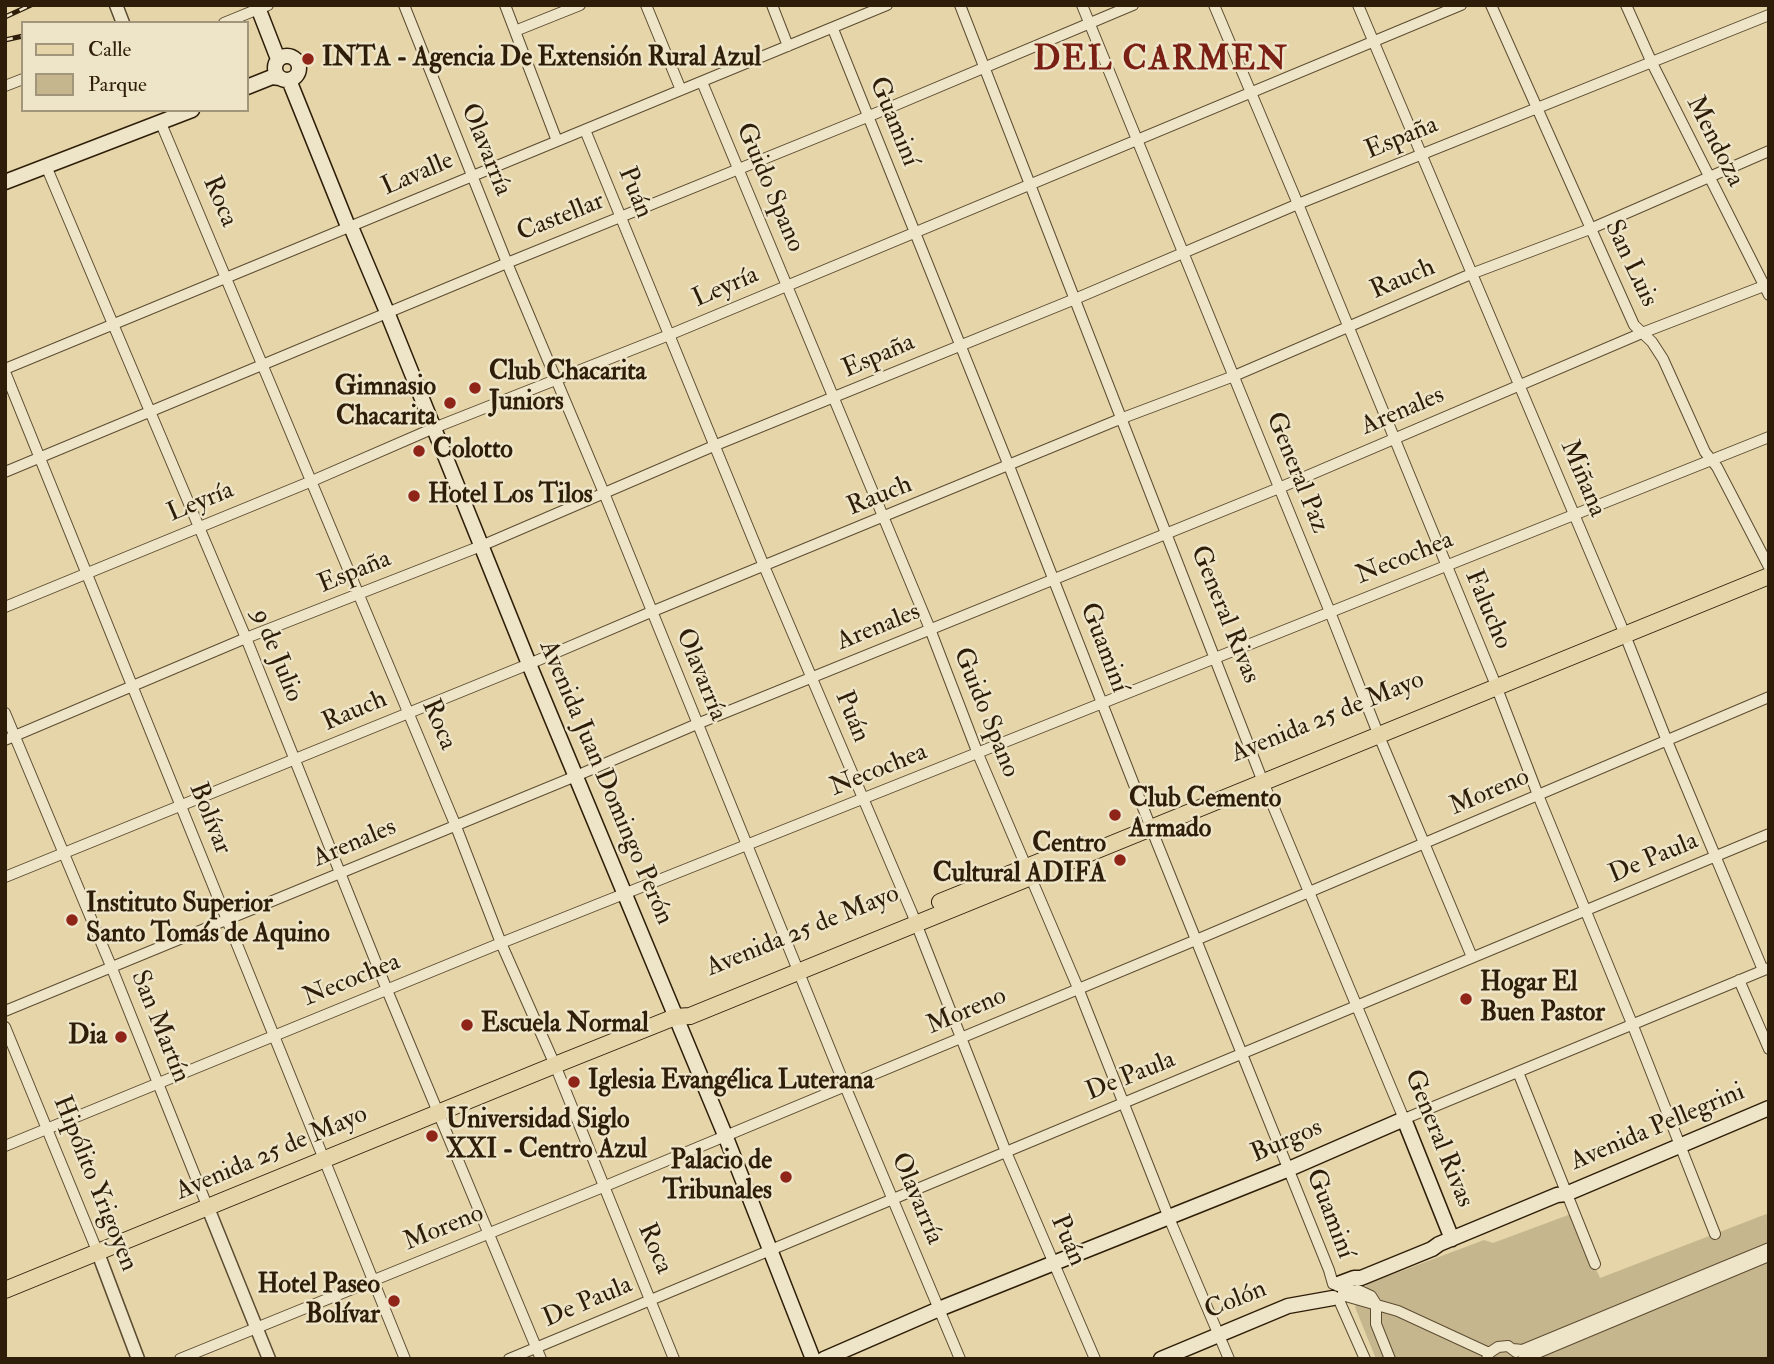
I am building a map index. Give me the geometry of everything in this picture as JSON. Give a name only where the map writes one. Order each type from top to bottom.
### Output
[{"type":"main road","name":"Avenida Juan Domingo Perón","points":[[261,6],[346,224],[351,227],[387,313],[529,664],[725,1135],[813,1359]]},
{"type":"main road","points":[[248,81],[284,69]]},
{"type":"main road","points":[[248,87],[284,69]]},
{"type":"main road","points":[[5,183],[158,116],[181,112]]},
{"type":"main road","name":"Avenida 25 de Mayo","points":[[5,1290],[439,1111],[676,1017],[690,1016],[798,966],[1769,569]]},
{"type":"main road","name":"Avenida Pellegrini","points":[[1432,1249],[1769,1108]]},
{"type":"main road","name":"Burgos","points":[[824,1359],[939,1309],[1289,1169],[1404,1119]]},
{"type":"main road","name":"General Rivas","points":[[1404,1119],[1452,1239]]},
{"type":"main road","name":"Avenida Pellegrini","points":[[1338,1291],[1357,1284],[1361,1278],[1432,1249],[1454,1245],[1559,1202],[1566,1194]]},
{"type":"main road","name":"Colón","points":[[1161,1359],[1288,1306],[1338,1291]]},
{"type":"street","name":"Olavarría","points":[[404,5],[507,263],[960,1359]]},
{"type":"street","points":[[505,5],[557,141]]},
{"type":"street","points":[[515,31],[580,5]]},
{"type":"street","points":[[646,5],[681,90]]},
{"type":"street","points":[[772,5],[788,46]]},
{"type":"street","name":"Lavalle","points":[[5,370],[887,5]]},
{"type":"street","name":"General Rivas","points":[[960,5],[1261,777],[1404,1119]]},
{"type":"street","name":"General Paz","points":[[1082,5],[1423,844],[1472,957]]},
{"type":"street","name":"Castellar","points":[[5,472],[621,216],[984,69],[1133,5]]},
{"type":"street","name":"Falucho","points":[[1214,5],[1395,439],[1715,1234]]},
{"type":"street","name":"Miñana","points":[[1358,5],[1623,630],[1667,741],[1766,969]]},
{"type":"street","name":"Leyría","points":[[5,607],[434,428],[669,335],[1461,5]]},
{"type":"street","name":"San Luis","points":[[1491,5],[1634,325],[1652,342],[1663,359],[1705,452],[1769,569]]},
{"type":"street","name":"Mendoza","points":[[1626,5],[1707,176],[1767,288]]},
{"type":"street","points":[[228,21],[261,6]]},
{"type":"street","name":"España","points":[[10,738],[246,638],[481,546],[716,445],[1075,299],[1422,153],[1769,15]]},
{"type":"street","name":"Guaminí","points":[[833,29],[1365,1359]]},
{"type":"street","name":"Guido Spano","points":[[702,82],[1229,1359]]},
{"type":"street","name":"Roca","points":[[158,116],[265,365],[674,1359]]},
{"type":"street","name":"Puán","points":[[585,130],[764,566],[914,918],[1006,1152],[1095,1359]]},
{"type":"street","name":"Rauch","points":[[5,877],[1120,419],[1234,376],[1471,274],[1590,229],[1769,151]]},
{"type":"street","name":"9 de Julio","points":[[46,166],[246,638],[387,990],[541,1359]]},
{"type":"street","name":"Arenales","points":[[5,1011],[697,724],[1279,488],[1642,334],[1767,288]]},
{"type":"street","name":"Bolívar","points":[[5,370],[405,1359]]},
{"type":"street","name":"Necochea","points":[[5,1146],[501,943],[1769,437]]},
{"type":"street","name":"Moreno","points":[[180,1359],[603,1187],[1196,940],[1769,697]]},
{"type":"street","name":"San Martín","points":[[5,713],[10,738],[111,966],[269,1359]]},
{"type":"street","name":"De Paula","points":[[509,1359],[1123,1102],[1243,1055],[1356,1004],[1585,912],[1716,855],[1768,837]]},
{"type":"street","name":"Burgos","points":[[1404,1119],[1766,969]]},
{"type":"street","points":[[1739,980],[1769,1049]]},
{"type":"street","name":"Hipólito Yrigoyen","points":[[5,1027],[138,1359]]},
{"type":"street","points":[[1518,1072],[1595,1264]]},
{"type":"street","points":[[1513,1349],[1522,1350],[1769,1248]]},
{"type":"street","points":[[1338,1291],[1366,1303],[1398,1311],[1488,1356],[1497,1346],[1508,1346],[1521,1359],[1769,1256]]},
{"type":"street","points":[[1376,1304],[1376,1324],[1390,1359]]},
{"type":"green space","points":[[1769,1213],[1769,1359],[1376,1359],[1355,1307],[1367,1284],[1484,1240],[1493,1243],[1571,1214],[1600,1278]]},
{"type":"railway","points":[[5,17],[31,5]]},
{"type":"railway","points":[[5,40],[21,36]]},
{"type":"place","name":"INTA - Agencia De Extensión Rural Azul","points":[[308,59]]},
{"type":"place","name":"Club Chacarita Juniors","points":[[475,388]]},
{"type":"place","name":"Gimnasio Chacarita","points":[[450,403]]},
{"type":"place","name":"Colotto","points":[[419,451]]},
{"type":"place","name":"Hotel Los Tilos","points":[[414,496]]},
{"type":"place","name":"Club Cemento Armado","points":[[1115,815]]},
{"type":"place","name":"Centro Cultural ADIFA","points":[[1120,860]]},
{"type":"place","name":"Instituto Superior Santo Tomás de Aquino","points":[[72,920]]},
{"type":"place","name":"Hogar El Buen Pastor","points":[[1466,999]]},
{"type":"place","name":"Escuela Normal","points":[[467,1025]]},
{"type":"place","name":"Dia","points":[[121,1037]]},
{"type":"place","name":"Iglesia Evangélica Luterana","points":[[574,1082]]},
{"type":"place","name":"Universidad Siglo XXI - Centro Azul","points":[[432,1136]]},
{"type":"place","name":"Palacio de Tribunales","points":[[786,1177]]},
{"type":"place","name":"Hotel Paseo Bolívar","points":[[394,1301]]},
{"type":"district","name":"DEL CARMEN","points":[[1161,62]]}]
